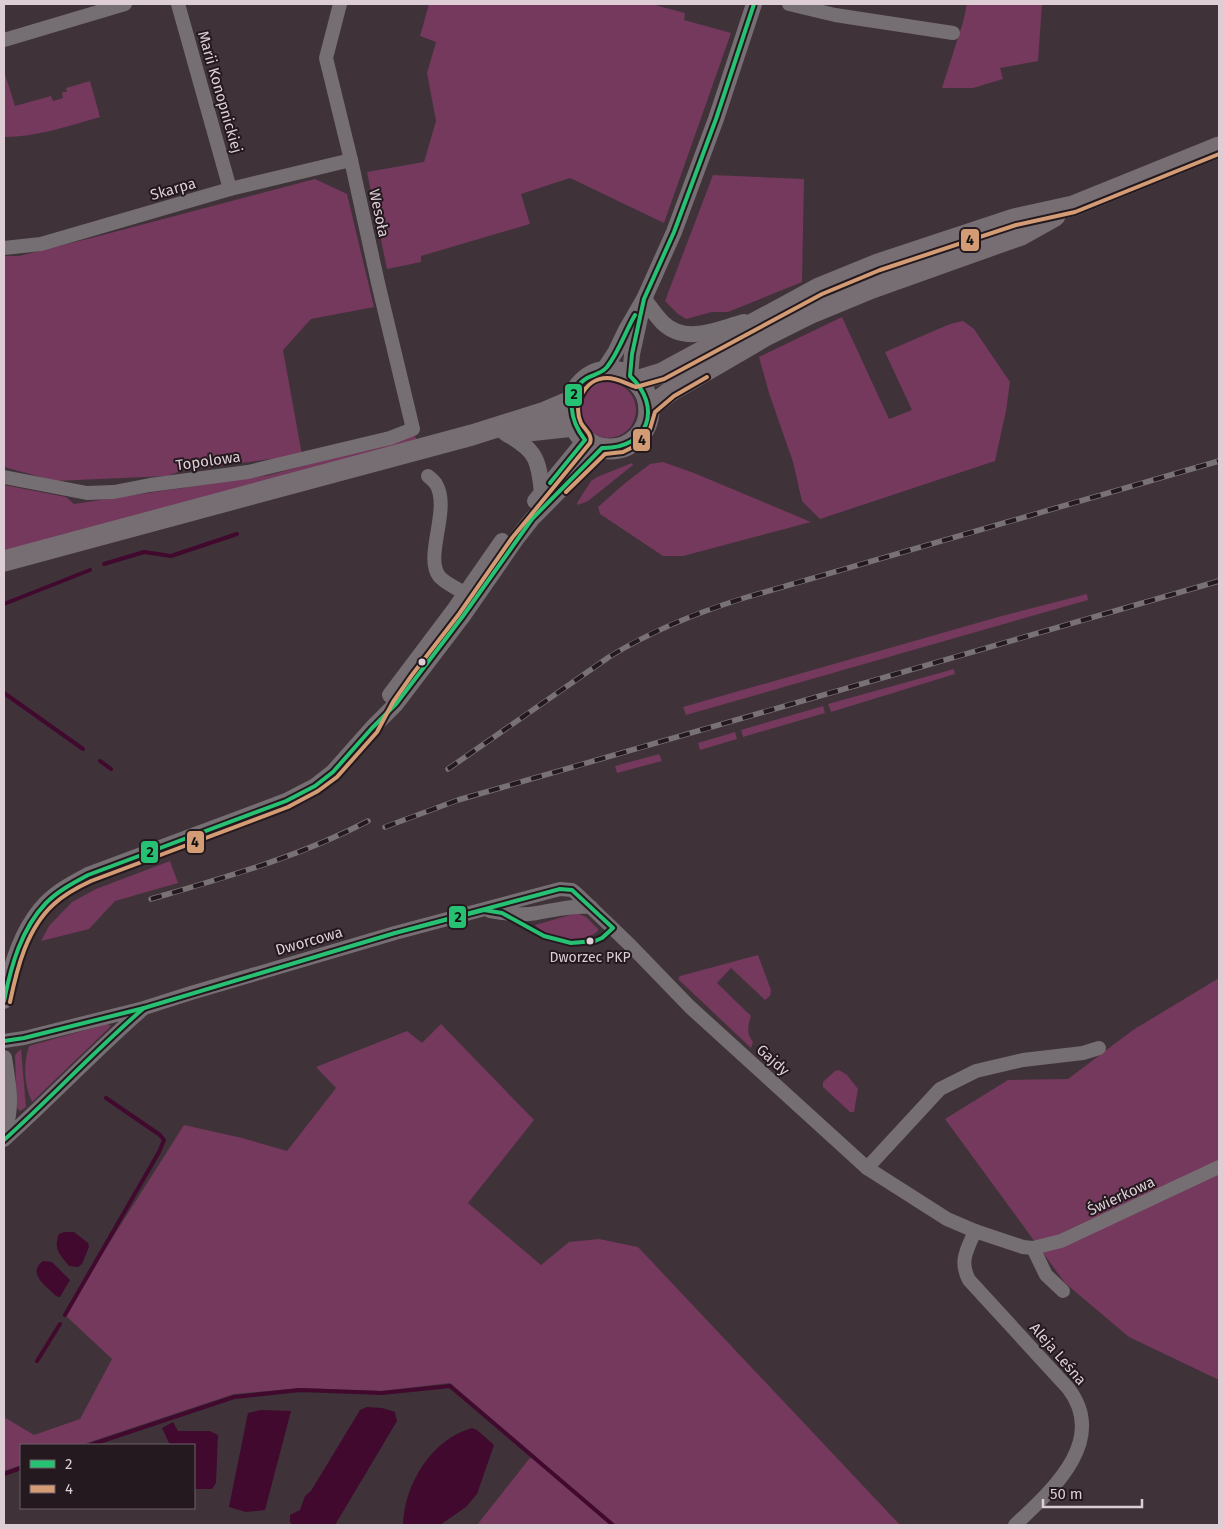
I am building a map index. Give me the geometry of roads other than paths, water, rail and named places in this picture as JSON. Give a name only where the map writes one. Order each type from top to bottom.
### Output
[{"type":"main road","points":[[649,408],[671,391],[809,314],[872,288],[1020,235],[1073,206],[1219,147]]},
{"type":"main road","points":[[633,378],[662,373],[819,288],[878,264],[1014,218],[1073,206]]},
{"type":"main road","points":[[472,435],[504,433],[587,438],[614,448],[626,445],[643,430],[648,420],[649,408],[647,398],[643,388],[633,378],[621,372],[603,371],[583,381],[576,390],[571,401],[571,414],[587,438]]},
{"type":"main road","points":[[4,561],[472,435],[545,412],[571,401]]},
{"type":"street","points":[[4,40],[125,4]]},
{"type":"street","name":"Marii Konopnickiej","points":[[178,4],[230,189]]},
{"type":"street","name":"Wesoła","points":[[340,4],[326,58],[413,429]]},
{"type":"street","points":[[603,371],[616,351],[644,298],[674,232],[716,119],[754,4]]},
{"type":"street","points":[[789,4],[834,15],[953,33]]},
{"type":"street","name":"Skarpa","points":[[4,248],[41,244],[230,189],[351,160]]},
{"type":"street","points":[[644,298],[661,322],[669,328],[690,335],[702,334],[768,314]]},
{"type":"street","points":[[633,378],[632,354],[644,298]]},
{"type":"street","name":"Topolowa","points":[[4,477],[87,493],[114,492],[150,485],[248,472],[381,440],[413,429]]},
{"type":"street","points":[[504,433],[522,443],[537,460],[541,474],[542,494]]},
{"type":"street","points":[[471,596],[507,534],[587,438]]},
{"type":"street","points":[[4,1001],[10,969],[23,938],[46,904],[67,886],[88,875],[286,801],[315,786],[333,772],[396,704],[412,674],[532,520],[587,438]]},
{"type":"street","points":[[428,476],[436,483],[440,496],[440,516],[434,555],[435,567],[439,576],[471,596]]},
{"type":"street","name":"Dworcowa","points":[[4,1041],[24,1038],[144,1008],[385,936],[560,889],[572,890],[591,907]]},
{"type":"street","name":"Dworcowa","points":[[484,910],[521,915],[536,914],[568,907],[591,907]]},
{"type":"street","name":"Gajdy","points":[[591,907],[690,1007],[867,1168],[947,1219]]},
{"type":"street","name":"Dworcowa","points":[[4,1140],[102,1045],[144,1008]]},
{"type":"street","points":[[867,1168],[940,1089],[947,1085],[976,1071],[1023,1060],[1083,1054],[1099,1048]]},
{"type":"street","points":[[4,1058],[10,1093],[10,1110],[4,1131]]},
{"type":"street","name":"Świerkowa","points":[[947,1219],[1023,1248],[1033,1248],[1062,1241],[1219,1167]]},
{"type":"street","name":"Aleja Leśna","points":[[975,1231],[964,1258],[964,1268],[969,1280],[1064,1382],[1075,1397],[1080,1408],[1082,1422],[1079,1442],[1072,1463],[1048,1494],[1015,1525]]},
{"type":"street","points":[[1033,1248],[1046,1275],[1064,1291]]},
{"type":"waterway","points":[[104,564],[144,552],[171,556],[237,534]]},
{"type":"waterway","points":[[4,604],[90,570]]},
{"type":"waterway","points":[[4,693],[83,749]]},
{"type":"waterway","points":[[100,761],[111,769]]},
{"type":"waterway","points":[[65,1315],[159,1152],[164,1140],[160,1135],[106,1098]]},
{"type":"waterway","points":[[37,1361],[60,1324]]},
{"type":"waterway","points":[[93,1444],[234,1397],[300,1390],[382,1393],[450,1386],[613,1525]]},
{"type":"waterway","points":[[4,1474],[20,1468]]},
{"type":"railway","points":[[448,769],[609,657],[641,639],[691,616],[744,598],[1219,461]]},
{"type":"railway","points":[[385,827],[458,800],[1219,581]]},
{"type":"railway","points":[[151,899],[289,856],[368,821]]},
{"type":"place","name":"Dworzec PKP","points":[[590,941]]}]
